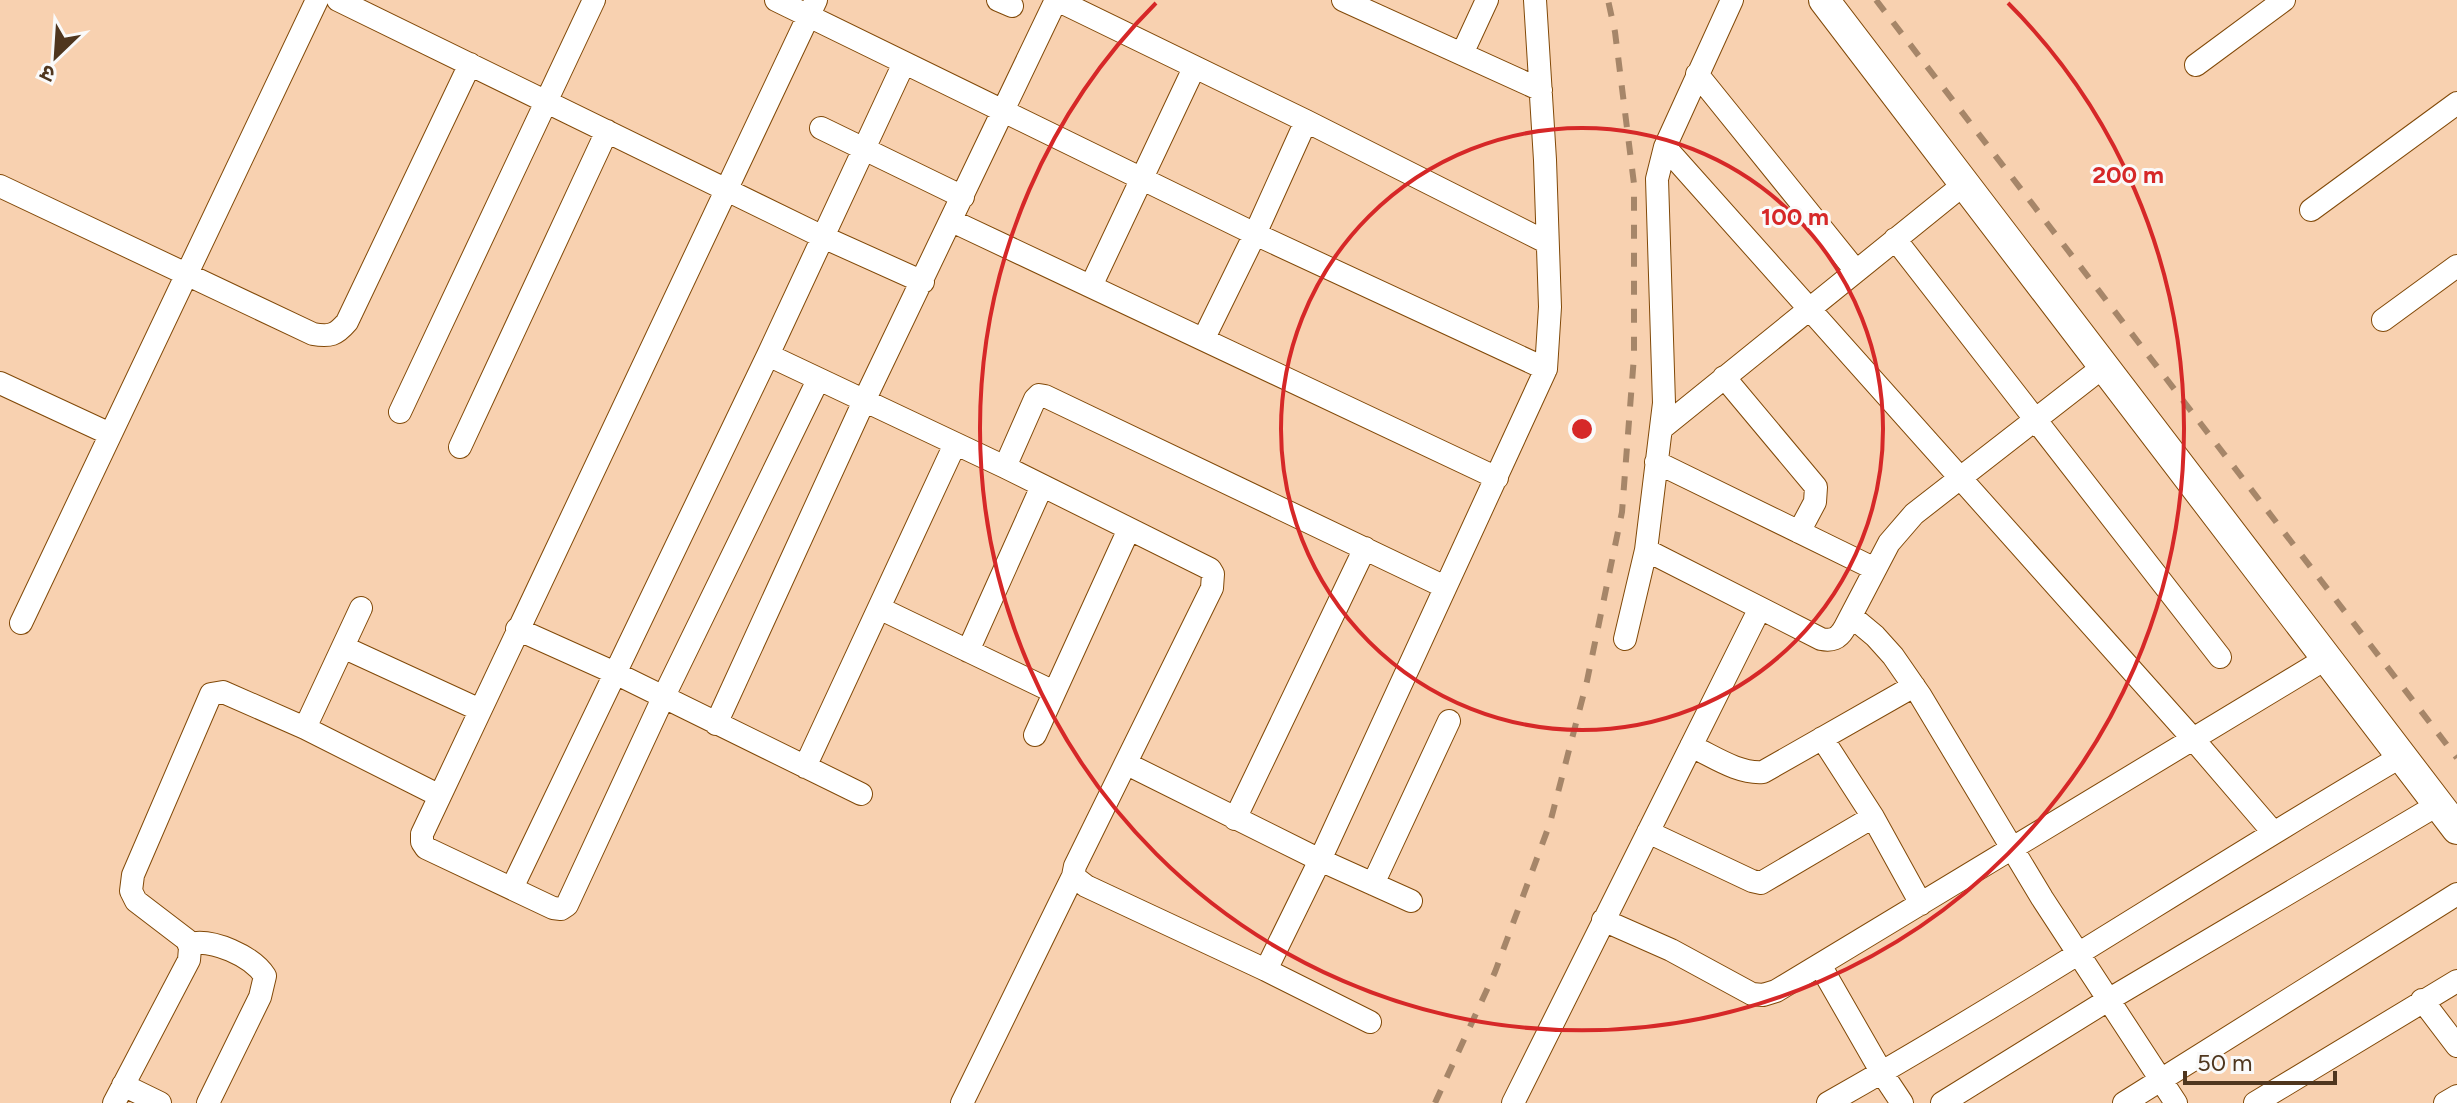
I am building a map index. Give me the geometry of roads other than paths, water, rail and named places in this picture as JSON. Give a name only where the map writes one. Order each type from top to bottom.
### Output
[{"type":"street","points":[[21,623],[317,0]]},
{"type":"street","points":[[338,0],[823,237],[923,282]]},
{"type":"street","points":[[400,412],[594,0]]},
{"type":"street","points":[[776,0],[813,8],[904,63],[1255,234],[1546,369]]},
{"type":"street","points":[[716,724],[864,401],[1057,0],[1546,242]]},
{"type":"street","points":[[1343,0],[1541,90]]},
{"type":"street","points":[[1462,54],[1487,0]]},
{"type":"street","points":[[1266,970],[1320,860],[1546,369],[1550,322],[1535,0]]},
{"type":"street","points":[[1625,639],[1646,550],[1664,403],[1657,179],[1665,147],[1732,0]]},
{"type":"street","points":[[1824,0],[2457,829]]},
{"type":"street","points":[[2196,65],[2284,0]]},
{"type":"street","points":[[813,8],[422,834],[426,848],[553,908],[561,909],[567,905],[663,698],[818,380]]},
{"type":"street","points":[[512,888],[768,355],[904,63]]},
{"type":"street","points":[[0,186],[313,334],[326,337],[337,334],[347,322],[470,64]]},
{"type":"street","points":[[1091,286],[1194,68]]},
{"type":"street","points":[[1697,74],[1856,271]]},
{"type":"street","points":[[2311,210],[2457,103]]},
{"type":"street","points":[[1204,338],[1306,121]]},
{"type":"street","points":[[821,128],[963,197]]},
{"type":"street","points":[[460,447],[607,131]]},
{"type":"street","points":[[1665,147],[2273,832]]},
{"type":"street","points":[[1661,429],[1963,185]]},
{"type":"street","points":[[952,221],[1497,478]]},
{"type":"street","points":[[1895,239],[2220,657]]},
{"type":"street","points":[[2383,320],[2457,266]]},
{"type":"street","points":[[768,355],[1005,467],[1210,569],[1213,581],[962,1103]]},
{"type":"street","points":[[1646,550],[1830,641],[1840,636],[1899,529],[1914,514],[2103,367]]},
{"type":"street","points":[[1724,377],[1816,487],[1815,502],[1799,532]]},
{"type":"street","points":[[0,383],[110,434]]},
{"type":"street","points":[[1005,467],[1035,399],[1039,395],[1045,396],[1445,587]]},
{"type":"street","points":[[805,767],[955,444]]},
{"type":"street","points":[[1656,462],[1875,569]]},
{"type":"street","points":[[968,651],[1042,486]]},
{"type":"street","points":[[1035,735],[1129,529]]},
{"type":"street","points":[[1235,819],[1365,548]]},
{"type":"street","points":[[305,728],[361,608]]},
{"type":"street","points":[[879,608],[1054,692]]},
{"type":"street","points":[[1513,1103],[1760,608]]},
{"type":"street","points":[[1851,616],[1884,646],[1914,686],[2012,849],[2176,1103]]},
{"type":"street","points":[[517,629],[615,673],[861,794]]},
{"type":"street","points":[[343,647],[480,710]]},
{"type":"street","points":[[1603,920],[1671,950],[1752,994],[1776,991],[2327,658]]},
{"type":"street","points":[[1691,746],[1753,773],[1763,772],[1914,686]]},
{"type":"street","points":[[160,1103],[118,1094],[189,960],[189,944],[136,901],[131,891],[133,875],[211,694],[223,692],[305,728],[440,796]]},
{"type":"street","points":[[1373,884],[1449,721]]},
{"type":"street","points":[[1822,738],[1873,817],[1921,904]]},
{"type":"street","points":[[1828,1103],[2079,955],[2273,832],[2402,756]]},
{"type":"street","points":[[1127,764],[1235,819],[1411,901]]},
{"type":"street","points":[[1942,1103],[2108,1000],[2439,804]]},
{"type":"street","points":[[1648,832],[1761,883],[1873,817]]},
{"type":"street","points":[[1073,876],[1086,886],[1370,1022]]},
{"type":"street","points":[[2124,1103],[2457,894]]},
{"type":"street","points":[[189,944],[200,941],[225,948],[259,968],[265,976],[260,997],[208,1103]]},
{"type":"street","points":[[1820,965],[1902,1103]]},
{"type":"street","points":[[2255,1103],[2457,981]]},
{"type":"street","points":[[2422,1000],[2457,1046]]},
{"type":"street","points":[[2445,1103],[2457,1096]]},
{"type":"railway","points":[[1435,1103],[1495,972],[1550,823],[1587,681],[1622,512],[1634,356],[1634,184],[1615,32],[1608,0]]},
{"type":"railway","points":[[1876,0],[2457,758]]}]
